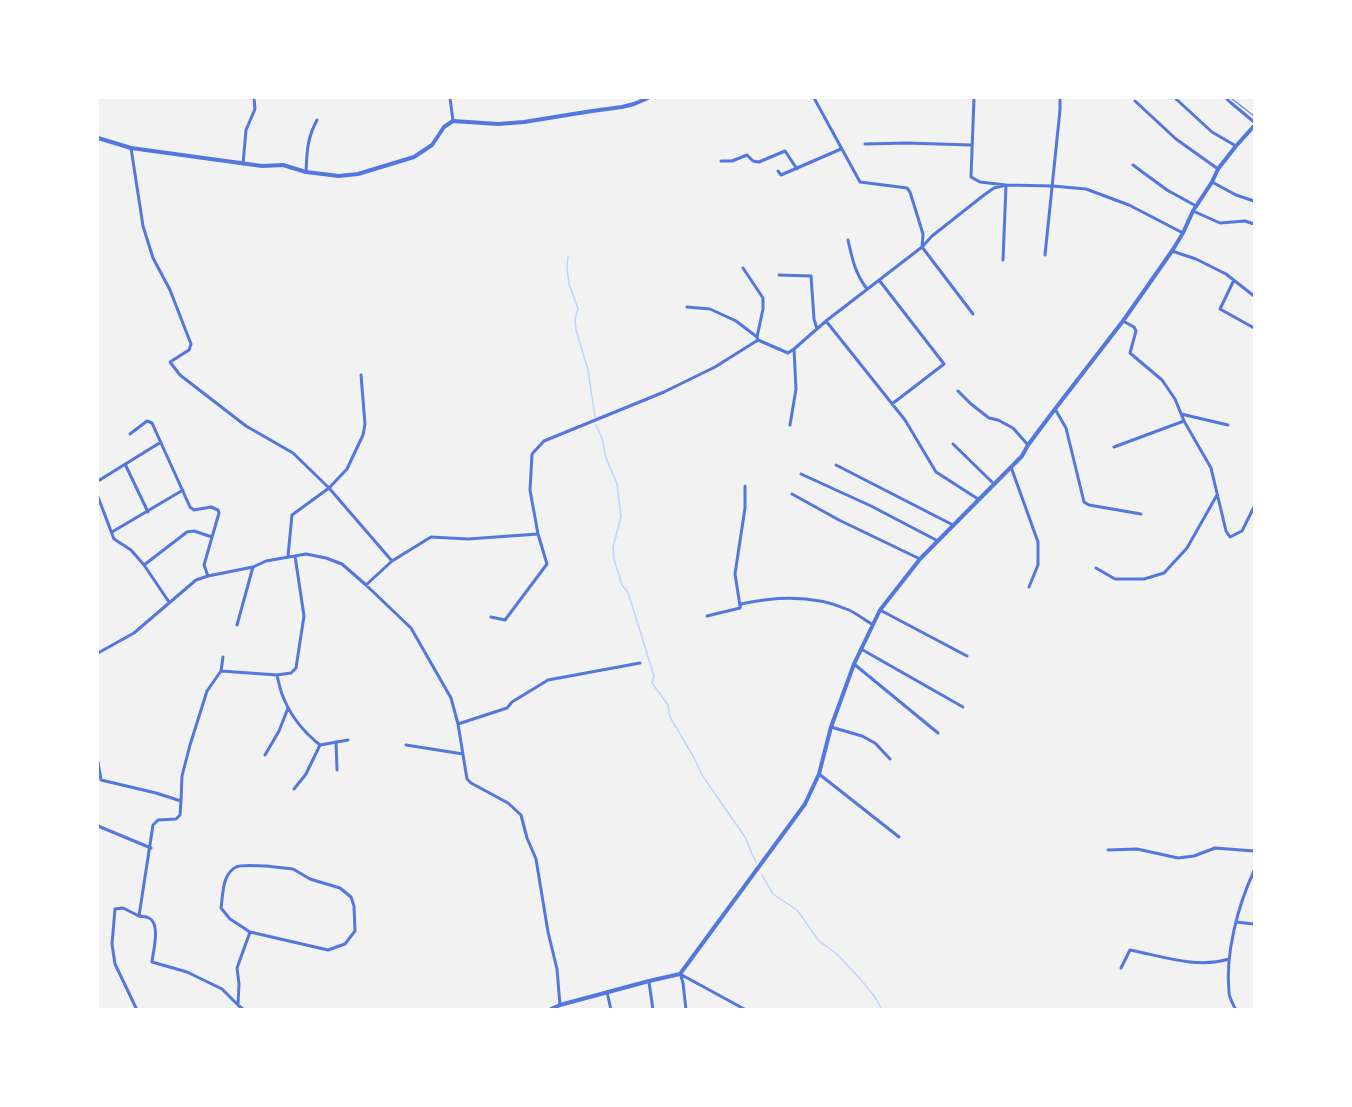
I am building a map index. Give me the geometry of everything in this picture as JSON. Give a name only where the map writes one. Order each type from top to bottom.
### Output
[{"type":"street","points":[[243,164],[246,130],[255,109],[254,98]]},
{"type":"street","points":[[450,98],[453,121]]},
{"type":"street","points":[[98,138],[131,148],[243,164],[283,165],[306,172],[339,176],[358,174],[414,157],[432,145],[444,127],[453,121],[498,124],[524,122],[622,107],[648,98]]},
{"type":"street","points":[[814,98],[860,182],[907,188],[910,192],[923,234],[922,247],[973,314]]},
{"type":"street","points":[[974,98],[971,177],[980,182],[1006,185],[1086,189],[1129,206],[1183,233]]},
{"type":"street","points":[[1045,255],[1060,98]]},
{"type":"street","points":[[1175,98],[1212,132],[1236,146]]},
{"type":"street","points":[[1226,98],[1254,122]]},
{"type":"street","points":[[1135,100],[1176,139],[1218,169]]},
{"type":"street","points":[[306,172],[310,132],[317,120]]},
{"type":"street","points":[[549,1010],[607,992],[680,974],[805,804],[819,774],[831,727],[854,664],[880,610],[920,559],[1022,456],[1123,321],[1172,251],[1218,169],[1254,126]]},
{"type":"street","points":[[865,144],[971,146]]},
{"type":"street","points":[[131,148],[143,226],[153,258],[170,291],[190,344],[189,350],[170,362],[180,375],[246,426],[293,453],[329,488],[392,561]]},
{"type":"street","points":[[778,171],[781,176],[841,149]]},
{"type":"street","points":[[721,161],[732,161],[747,155],[753,161],[759,162],[785,151],[797,169]]},
{"type":"street","points":[[1133,165],[1167,190],[1196,206]]},
{"type":"street","points":[[1212,182],[1236,195],[1254,201]]},
{"type":"street","points":[[687,307],[710,309],[736,321],[758,339],[788,353],[984,195],[1006,185]]},
{"type":"street","points":[[1003,260],[1006,185]]},
{"type":"street","points":[[1193,211],[1220,223],[1245,221],[1254,224]]},
{"type":"street","points":[[848,240],[853,264],[867,289]]},
{"type":"street","points":[[1172,251],[1196,259],[1227,274],[1254,296]]},
{"type":"street","points":[[491,616],[505,620],[547,564],[538,534],[530,490],[532,454],[544,441],[664,392],[715,367],[758,339],[764,309],[763,297],[743,268]]},
{"type":"street","points":[[779,274],[811,276],[814,319],[817,329]]},
{"type":"street","points":[[879,280],[944,364],[892,404]]},
{"type":"street","points":[[1234,281],[1220,309],[1254,328]]},
{"type":"street","points":[[826,321],[905,420],[936,472],[978,499]]},
{"type":"street","points":[[1123,321],[1134,327],[1136,332],[1130,353],[1162,381],[1175,399],[1184,422],[1210,468],[1226,531],[1230,537],[1242,531],[1254,507]]},
{"type":"street","points":[[790,424],[796,389],[794,349]]},
{"type":"street","points":[[288,557],[292,515],[329,488],[346,469],[363,435],[365,424],[361,375]]},
{"type":"street","points":[[958,391],[989,417],[1013,428],[1028,445]]},
{"type":"street","points":[[1055,409],[1066,428],[1084,502],[1089,506],[1141,514]]},
{"type":"street","points":[[1181,414],[1228,425]]},
{"type":"street","points":[[130,434],[147,421],[152,423],[190,507],[194,510],[211,507],[218,510],[204,565],[208,576]]},
{"type":"street","points":[[1114,447],[1184,422]]},
{"type":"street","points":[[98,482],[161,442]]},
{"type":"street","points":[[953,444],[994,484]]},
{"type":"street","points":[[125,465],[148,512]]},
{"type":"street","points":[[836,465],[953,525]]},
{"type":"street","points":[[1011,467],[1038,542],[1038,565],[1029,587]]},
{"type":"street","points":[[801,474],[871,506],[938,541]]},
{"type":"street","points":[[740,608],[735,574],[746,486]]},
{"type":"street","points":[[111,532],[183,490]]},
{"type":"street","points":[[792,494],[920,559]]},
{"type":"street","points":[[1096,568],[1115,579],[1144,579],[1164,573],[1188,548],[1217,495]]},
{"type":"street","points":[[98,497],[114,539],[131,550],[170,603]]},
{"type":"street","points":[[144,565],[187,532],[194,531],[212,537]]},
{"type":"street","points":[[366,585],[392,561],[431,537],[468,539],[538,534]]},
{"type":"street","points":[[98,653],[134,633],[196,580],[253,567],[266,561],[306,554],[342,564],[411,628],[451,698],[458,724],[467,779],[508,803],[520,815],[536,859],[556,969],[560,1005]]},
{"type":"street","points":[[221,671],[278,675],[291,673],[296,668],[304,616],[295,556]]},
{"type":"street","points":[[237,625],[253,567]]},
{"type":"street","points":[[707,616],[740,608],[741,604],[752,601],[796,597],[823,601],[849,610],[873,625]]},
{"type":"street","points":[[880,610],[968,656]]},
{"type":"street","points":[[860,649],[963,707]]},
{"type":"street","points":[[139,916],[153,825],[158,820],[176,819],[180,815],[182,776],[190,745],[207,691],[221,671],[223,657]]},
{"type":"street","points":[[458,724],[507,708],[512,702],[548,680],[640,663]]},
{"type":"street","points":[[854,664],[938,733]]},
{"type":"street","points":[[278,675],[282,696],[288,707],[310,736],[320,745]]},
{"type":"street","points":[[265,755],[279,731],[288,707]]},
{"type":"street","points":[[831,727],[862,736],[875,743],[890,759]]},
{"type":"street","points":[[320,745],[348,740]]},
{"type":"street","points":[[336,742],[336,770]]},
{"type":"street","points":[[294,789],[306,774],[320,745]]},
{"type":"street","points":[[406,745],[463,754]]},
{"type":"street","points":[[98,762],[101,780],[181,801]]},
{"type":"street","points":[[819,774],[899,837]]},
{"type":"street","points":[[98,826],[151,848]]},
{"type":"street","points":[[1108,850],[1137,849],[1178,858],[1194,856],[1215,848],[1254,850]]},
{"type":"street","points":[[266,866],[293,869],[310,879],[340,888],[351,897],[354,906],[355,931],[345,944],[328,950],[250,932],[230,920],[221,908],[225,881],[237,867],[266,866]]},
{"type":"street","points":[[1236,1010],[1229,994],[1230,959],[1236,922],[1254,871]]},
{"type":"street","points":[[137,1010],[115,964],[112,944],[115,909],[123,908],[149,918],[154,923],[156,932],[152,962],[187,972],[222,989],[244,1010]]},
{"type":"street","points":[[1236,922],[1254,924]]},
{"type":"street","points":[[238,1005],[237,968],[250,932]]},
{"type":"street","points":[[1121,968],[1130,950],[1192,962],[1218,963],[1230,959]]},
{"type":"street","points":[[680,974],[686,1010]]},
{"type":"street","points":[[680,974],[746,1010]]},
{"type":"street","points":[[649,981],[653,1010]]},
{"type":"street","points":[[607,992],[611,1010]]},
{"type":"waterway","points":[[568,256],[569,284],[578,309],[575,319],[576,330],[588,370],[595,417]]},
{"type":"waterway","points":[[596,425],[617,484],[621,517],[613,547],[614,559],[622,585],[628,592],[654,676],[652,683],[668,705],[670,717],[702,775],[745,837],[756,863]]},
{"type":"waterway","points":[[762,875],[773,894],[797,910],[819,941],[837,954],[861,980],[882,1010]]},
{"type":"railway","points":[[1231,98],[1254,116]]}]
